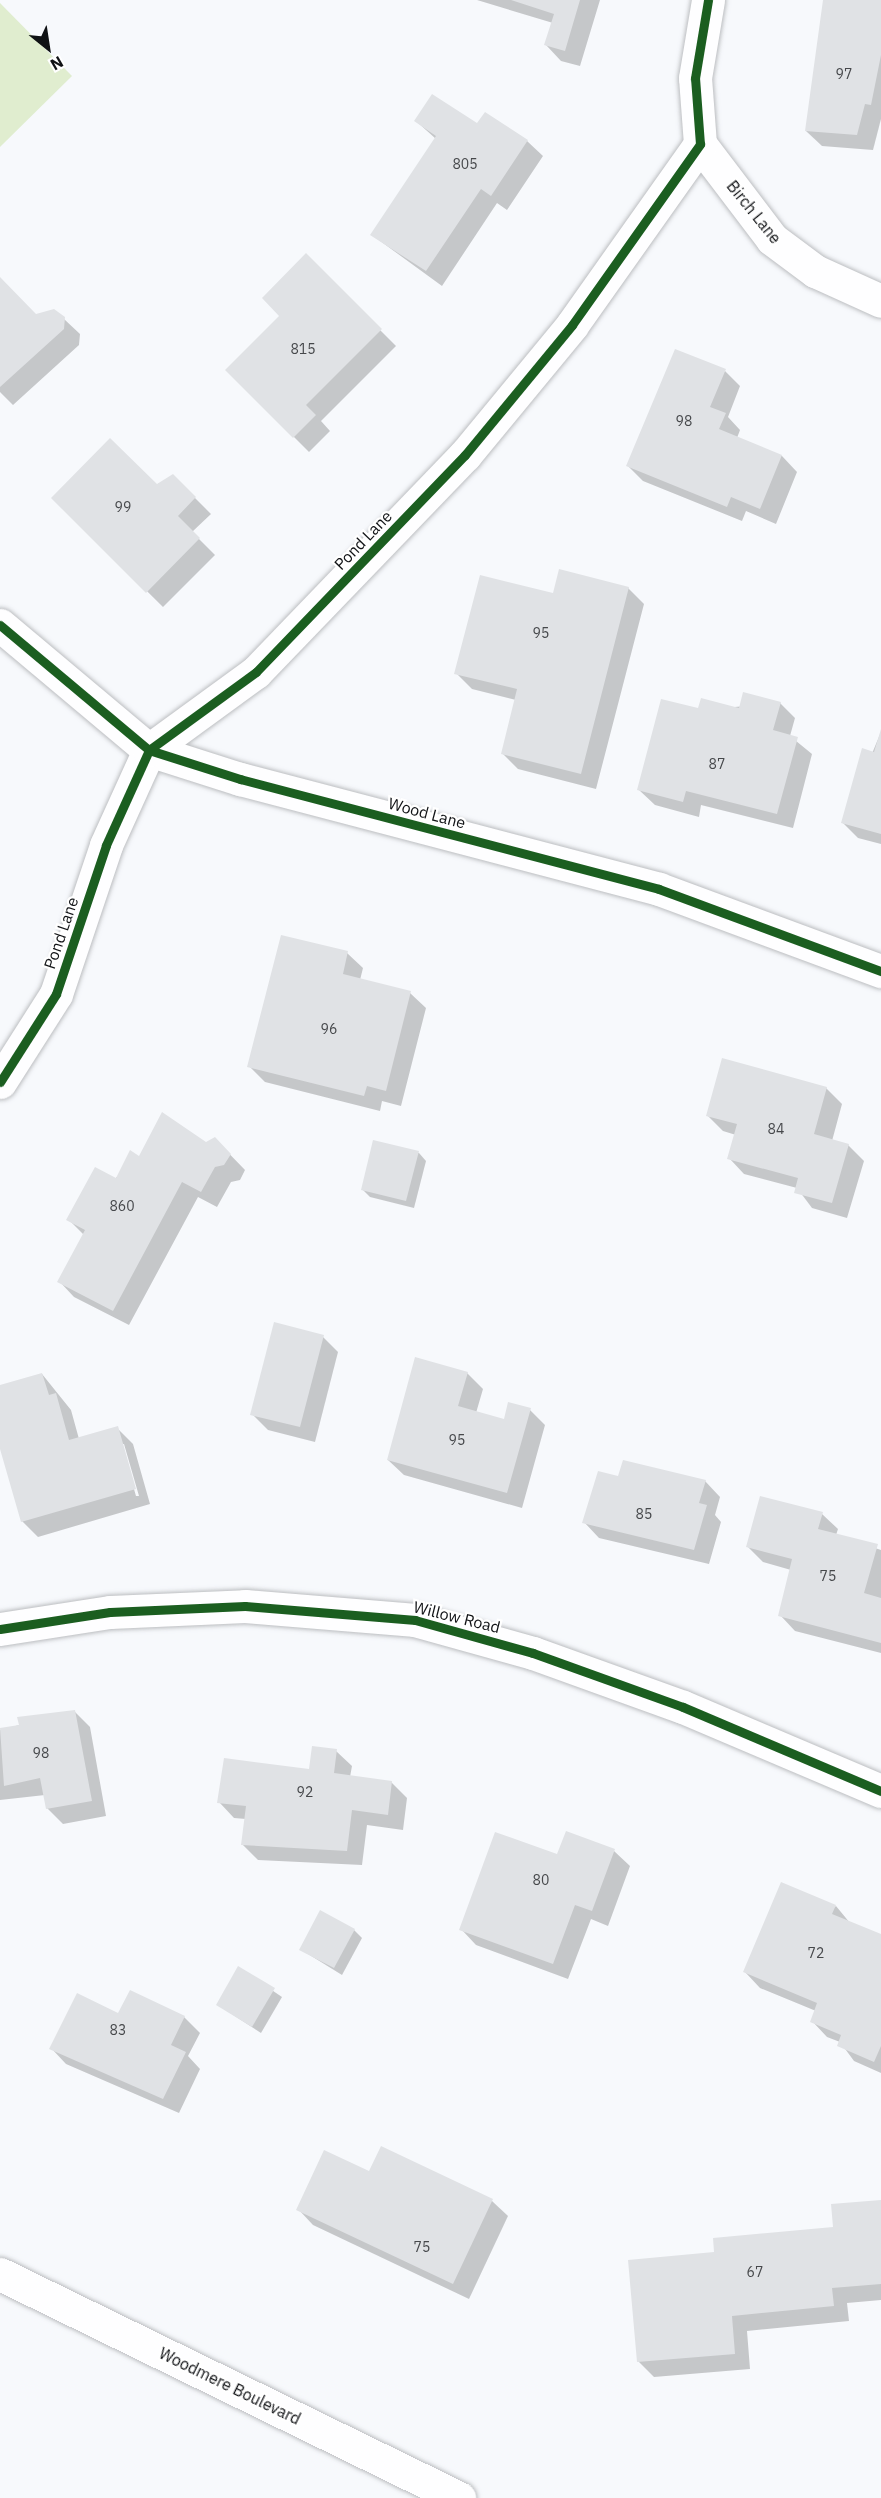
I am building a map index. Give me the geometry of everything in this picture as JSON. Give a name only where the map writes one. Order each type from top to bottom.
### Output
[{"type":"street","points":[[700,144],[695,78],[708,0]]},
{"type":"street","name":"Birch Lane","points":[[700,144],[772,238],[815,271],[881,301]]},
{"type":"street","name":"Pond Lane","points":[[0,1082],[56,994],[106,845],[149,750],[256,672],[465,455],[572,325],[700,144]]},
{"type":"street","name":"Wood Lane","points":[[0,625],[149,750],[240,780],[659,889],[881,970]]},
{"type":"street","name":"Willow Road","points":[[0,1629],[110,1612],[245,1606],[415,1620],[533,1653],[683,1707],[881,1791]]},
{"type":"street","name":"Woodmere Boulevard","points":[[0,2274],[459,2498]]},
{"type":"green space","points":[[0,3],[72,76],[0,147]]},
{"type":"building","points":[[511,0],[580,0],[565,51],[544,45],[554,14]]},
{"type":"building","points":[[823,0],[881,0],[881,55],[871,105],[865,104],[857,135],[805,131]]},
{"type":"building","points":[[432,94],[477,123],[485,112],[528,140],[491,196],[481,189],[426,271],[370,235],[436,136],[414,121]]},
{"type":"building","points":[[306,253],[382,329],[306,405],[316,415],[293,438],[225,370],[279,316],[262,298]]},
{"type":"building","points":[[0,277],[36,314],[54,309],[65,317],[64,329],[0,387]]},
{"type":"building","points":[[675,349],[726,369],[710,407],[726,413],[719,429],[782,455],[760,509],[731,497],[727,507],[626,466]]},
{"type":"building","points":[[110,438],[157,484],[173,474],[196,497],[178,516],[200,538],[146,593],[51,498]]},
{"type":"building","points":[[559,569],[629,587],[581,774],[501,754],[517,689],[454,674],[480,575],[553,593]]},
{"type":"building","points":[[743,692],[781,702],[773,730],[798,737],[777,814],[686,791],[683,802],[637,790],[661,699],[698,708],[701,698],[739,708]]},
{"type":"building","points":[[881,729],[881,834],[841,823],[862,748],[874,752]]},
{"type":"building","points":[[281,935],[348,951],[343,974],[411,991],[386,1091],[367,1086],[364,1096],[247,1067]]},
{"type":"building","points":[[722,1058],[827,1087],[814,1134],[849,1144],[832,1203],[794,1193],[798,1178],[727,1159],[737,1124],[706,1116]]},
{"type":"building","points":[[162,1112],[206,1142],[215,1137],[231,1154],[224,1165],[215,1167],[201,1192],[182,1182],[113,1311],[57,1282],[85,1230],[66,1220],[95,1167],[116,1178],[130,1150],[139,1156]]},
{"type":"building","points":[[373,1140],[419,1151],[406,1201],[361,1190]]},
{"type":"building","points":[[274,1322],[324,1335],[300,1427],[250,1415]]},
{"type":"building","points":[[415,1357],[468,1372],[458,1406],[504,1419],[508,1402],[531,1408],[507,1493],[387,1460]]},
{"type":"building","points":[[42,1373],[49,1395],[56,1393],[69,1440],[118,1426],[136,1489],[21,1522],[0,1449],[0,1385]]},
{"type":"building","points":[[623,1460],[706,1480],[699,1503],[707,1505],[694,1550],[582,1523],[598,1471],[618,1476]]},
{"type":"building","points":[[760,1496],[823,1512],[818,1529],[878,1544],[864,1593],[881,1598],[881,1643],[778,1616],[792,1559],[746,1547]]},
{"type":"building","points":[[75,1710],[92,1801],[46,1809],[40,1778],[4,1786],[0,1728],[19,1725],[17,1717]]},
{"type":"building","points":[[312,1746],[337,1749],[334,1773],[392,1781],[388,1815],[352,1810],[347,1851],[241,1845],[246,1806],[217,1803],[224,1758],[309,1769]]},
{"type":"building","points":[[566,1831],[615,1849],[592,1911],[575,1905],[553,1964],[459,1930],[495,1832],[557,1854]]},
{"type":"building","points":[[781,1882],[836,1905],[832,1914],[881,1934],[881,2046],[874,2062],[837,2046],[841,2035],[810,2022],[817,2003],[743,1972]]},
{"type":"building","points":[[320,1910],[355,1929],[334,1968],[299,1950]]},
{"type":"building","points":[[238,1966],[275,1988],[252,2027],[216,2005]]},
{"type":"building","points":[[130,1990],[185,2016],[171,2045],[186,2052],[163,2099],[49,2049],[77,1993],[118,2013]]},
{"type":"building","points":[[381,2146],[493,2199],[453,2284],[296,2210],[324,2150],[369,2171]]},
{"type":"building","points":[[881,2200],[881,2284],[832,2288],[834,2306],[732,2316],[735,2354],[637,2362],[628,2260],[714,2252],[713,2238],[833,2227],[831,2204]]},
{"type":"cycle path","points":[[0,1082],[56,994],[106,845],[149,750],[256,672],[465,455],[572,325],[700,144],[695,78],[708,0]]},
{"type":"cycle path","points":[[0,625],[149,750],[240,779],[659,889],[881,971]]},
{"type":"cycle path","points":[[0,1629],[110,1612],[245,1606],[415,1620],[533,1653],[683,1707],[881,1791]]}]
